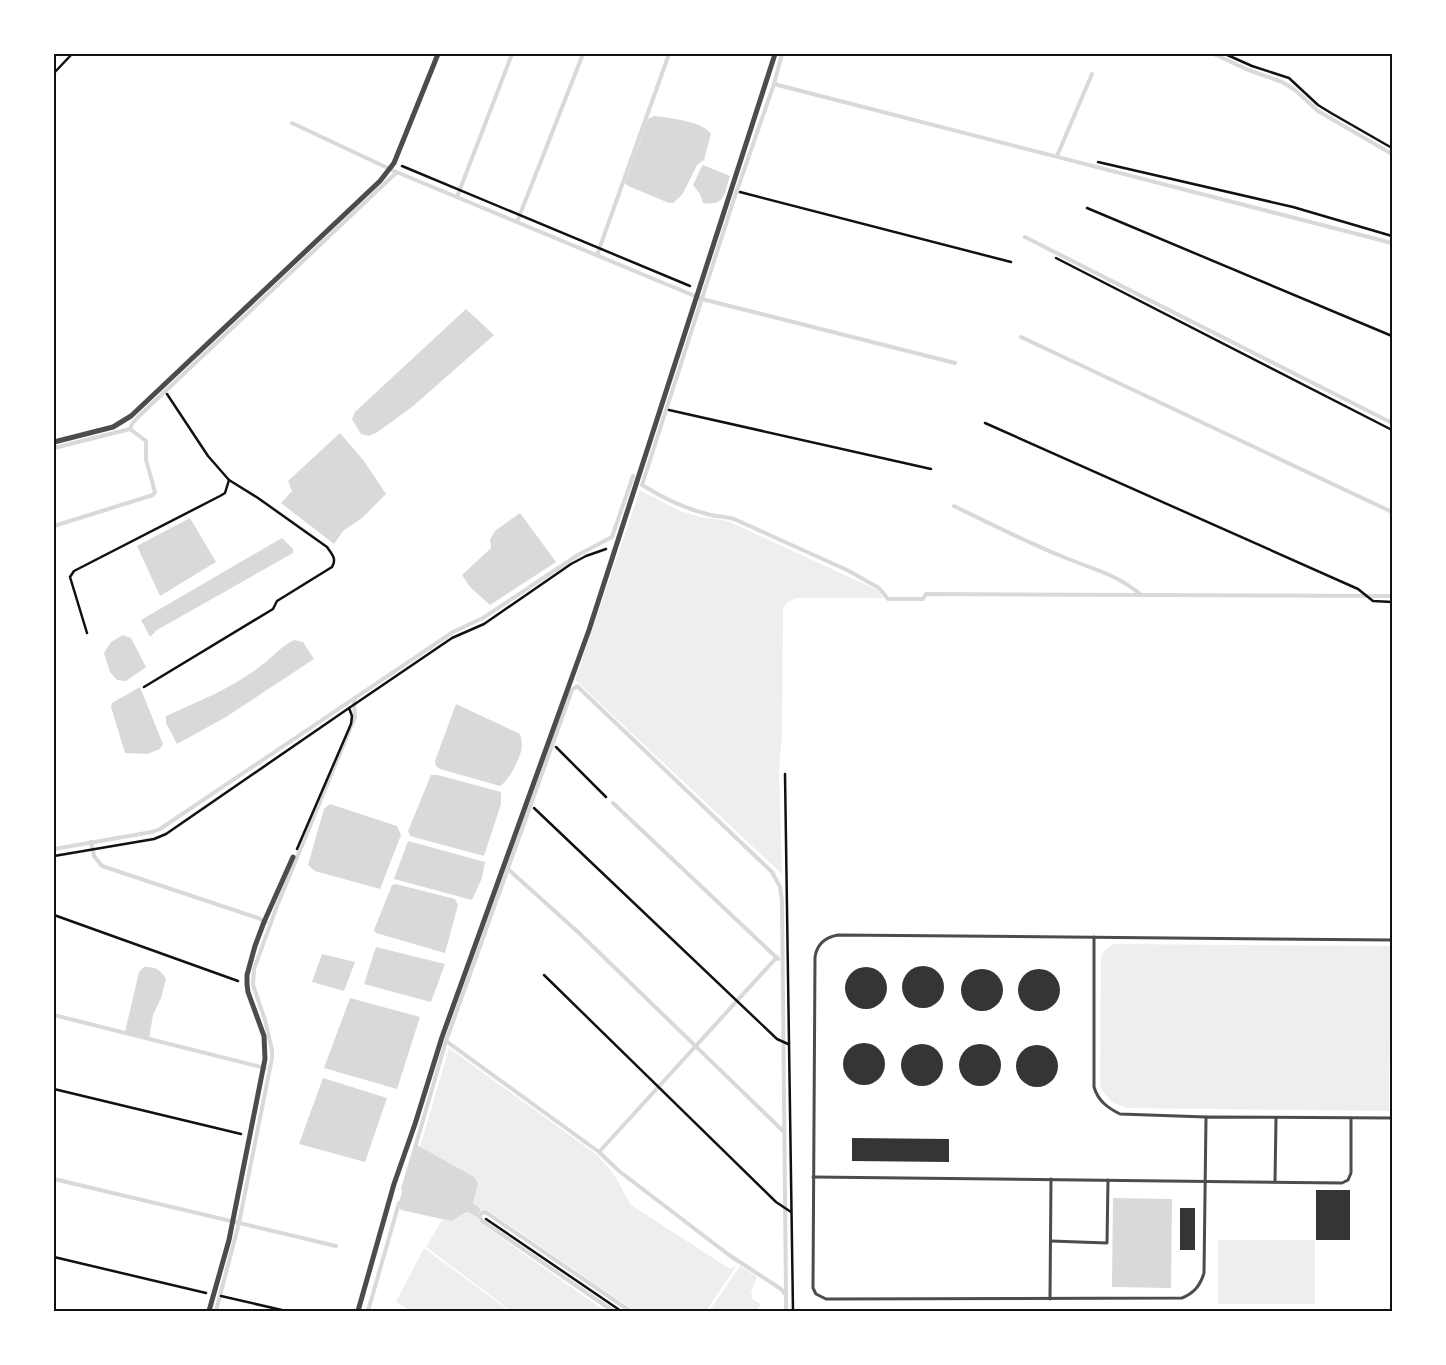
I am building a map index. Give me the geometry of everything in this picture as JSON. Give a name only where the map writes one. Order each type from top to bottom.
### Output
[{"type":"street","points":[[54,442],[113,427],[132,416],[380,181],[394,163],[438,54]]},
{"type":"street","points":[[358,1311],[394,1184],[442,1037],[589,630],[775,54]]},
{"type":"street","points":[[209,1311],[229,1240],[265,1059],[266,1047],[264,1036],[246,984],[255,946],[293,857]]},
{"type":"lane","points":[[1206,1117],[1204,1273],[1199,1286],[1194,1292],[1182,1298],[826,1300],[820,1298],[813,1288],[815,957],[816,951],[830,936],[1392,940]]},
{"type":"lane","points":[[1094,938],[1094,1087],[1098,1098],[1108,1108],[1120,1114],[1206,1117],[1392,1118]]},
{"type":"lane","points":[[1275,1182],[1276,1118]]},
{"type":"lane","points":[[813,1177],[1342,1183],[1348,1180],[1351,1173],[1350,1118]]},
{"type":"lane","points":[[1050,1299],[1051,1180]]},
{"type":"lane","points":[[1051,1241],[1106,1243],[1108,1180]]},
{"type":"path","points":[[54,73],[72,54]]},
{"type":"path","points":[[1224,54],[1252,66],[1289,78],[1318,105],[1392,148]]},
{"type":"path","points":[[1098,162],[1293,207],[1392,236]]},
{"type":"path","points":[[394,163],[699,289]]},
{"type":"path","points":[[732,189],[1011,262]]},
{"type":"path","points":[[1087,208],[1392,336]]},
{"type":"path","points":[[1056,258],[1392,430]]},
{"type":"path","points":[[144,687],[273,609],[277,601],[332,567],[335,563],[334,556],[327,547],[266,503],[229,480],[208,456],[163,387]]},
{"type":"path","points":[[660,408],[931,469]]},
{"type":"path","points":[[985,423],[1358,589],[1373,601],[1392,602]]},
{"type":"path","points":[[88,633],[70,577],[74,571],[220,496],[225,493],[229,480]]},
{"type":"path","points":[[54,856],[154,839],[166,834],[452,638],[489,621],[571,564],[586,556],[615,546]]},
{"type":"path","points":[[293,857],[351,724],[352,716],[349,708]]},
{"type":"path","points":[[549,741],[606,798]]},
{"type":"path","points":[[785,774],[793,1311]]},
{"type":"path","points":[[527,803],[777,1039],[788,1044]]},
{"type":"path","points":[[54,915],[246,984]]},
{"type":"path","points":[[544,975],[776,1202],[791,1212]]},
{"type":"path","points":[[54,1089],[250,1136]]},
{"type":"path","points":[[486,1219],[621,1311]]},
{"type":"path","points":[[54,1257],[286,1311]]},
{"type":"shaded area","points":[[654,116],[693,123],[701,126],[711,134],[704,160],[697,165],[682,195],[673,203],[628,186],[625,183],[648,119]]},
{"type":"shaded area","points":[[703,165],[730,176],[723,197],[716,203],[703,203],[700,194],[693,185]]},
{"type":"shaded area","points":[[466,309],[494,335],[412,407],[376,433],[369,436],[361,434],[352,419],[355,412]]},
{"type":"shaded area","points":[[340,433],[364,461],[386,494],[362,518],[343,531],[334,544],[281,503],[292,491],[288,481]]},
{"type":"shaded area","points":[[640,490],[680,511],[701,517],[728,521],[877,590],[883,598],[796,598],[786,603],[783,609],[782,736],[779,768],[782,874],[575,680]]},
{"type":"shaded area","points":[[520,513],[556,562],[490,605],[470,587],[462,575],[491,548],[490,539],[496,530]]},
{"type":"shaded area","points":[[190,518],[216,562],[160,596],[137,546]]},
{"type":"shaded area","points":[[282,538],[293,549],[293,553],[157,630],[150,637],[141,620]]},
{"type":"shaded area","points":[[123,635],[131,638],[146,667],[126,681],[117,680],[110,672],[104,653],[111,642]]},
{"type":"shaded area","points":[[294,640],[303,642],[314,659],[226,717],[177,744],[166,723],[166,716],[213,695],[247,676]]},
{"type":"shaded area","points":[[140,687],[163,744],[160,749],[147,754],[125,753],[111,707],[112,703]]},
{"type":"shaded area","points":[[456,704],[520,734],[522,746],[519,756],[511,774],[500,786],[440,769],[436,766],[435,761]]},
{"type":"shaded area","points":[[431,775],[438,775],[501,792],[501,804],[484,856],[410,836],[408,831]]},
{"type":"shaded area","points":[[330,804],[397,826],[401,835],[380,889],[315,871],[308,865],[324,809]]},
{"type":"shaded area","points":[[408,841],[485,862],[482,878],[472,900],[394,879]]},
{"type":"shaded area","points":[[396,884],[455,899],[458,905],[445,953],[376,933],[374,930],[392,885]]},
{"type":"shaded area","points":[[1114,944],[1390,946],[1389,1111],[1128,1108],[1115,1103],[1108,1098],[1100,1085],[1101,959],[1105,950]]},
{"type":"shaded area","points":[[376,947],[445,964],[431,1002],[364,984]]},
{"type":"shaded area","points":[[322,954],[355,962],[344,991],[312,982]]},
{"type":"shaded area","points":[[144,967],[157,969],[166,979],[161,998],[153,1015],[149,1038],[125,1032],[139,972]]},
{"type":"shaded area","points":[[350,998],[420,1017],[397,1089],[324,1068]]},
{"type":"shaded area","points":[[449,1048],[597,1155],[613,1173],[631,1205],[730,1269],[737,1265],[706,1311],[635,1311],[489,1211],[481,1209],[473,1203],[478,1184],[420,1147]]},
{"type":"shaded area","points":[[323,1078],[387,1098],[365,1162],[299,1144]]},
{"type":"shaded area","points":[[417,1145],[474,1177],[478,1184],[473,1203],[481,1209],[477,1217],[467,1212],[451,1221],[401,1210],[398,1205]]},
{"type":"shaded area","points":[[1113,1198],[1172,1199],[1171,1288],[1112,1287]]},
{"type":"shaded area","points":[[467,1212],[477,1217],[480,1223],[605,1311],[511,1311],[426,1247],[442,1220],[451,1221]]},
{"type":"shaded area","points":[[1218,1240],[1315,1240],[1315,1304],[1218,1304]]},
{"type":"shaded area","points":[[424,1248],[509,1311],[411,1311],[396,1302]]},
{"type":"shaded area","points":[[740,1266],[757,1277],[751,1292],[753,1300],[761,1304],[756,1311],[709,1311]]},
{"type":"building","points":[[927,966],[935,969],[941,975],[944,987],[941,999],[935,1005],[919,1008],[911,1005],[905,999],[902,983],[905,975],[911,969]]},
{"type":"building","points":[[870,967],[878,970],[884,976],[887,988],[884,1000],[878,1006],[862,1009],[854,1006],[848,1000],[845,984],[848,976],[854,970]]},
{"type":"building","points":[[986,969],[994,972],[1000,978],[1003,990],[1000,1002],[994,1008],[978,1011],[970,1008],[964,1002],[961,986],[964,978],[970,972]]},
{"type":"building","points":[[1043,969],[1051,972],[1057,978],[1060,990],[1057,1002],[1051,1008],[1035,1011],[1027,1008],[1021,1002],[1018,986],[1021,978],[1027,972]]},
{"type":"building","points":[[868,1043],[876,1046],[882,1052],[885,1064],[882,1076],[876,1082],[860,1085],[852,1082],[846,1076],[843,1060],[846,1052],[852,1046]]},
{"type":"building","points":[[926,1044],[934,1047],[940,1053],[943,1065],[940,1077],[934,1083],[918,1086],[910,1083],[904,1077],[901,1061],[904,1053],[910,1047]]},
{"type":"building","points":[[984,1044],[992,1047],[998,1053],[1001,1065],[998,1077],[992,1083],[976,1086],[968,1083],[962,1077],[959,1061],[962,1053],[968,1047]]},
{"type":"building","points":[[1041,1045],[1049,1048],[1055,1054],[1058,1066],[1055,1078],[1049,1084],[1033,1087],[1025,1084],[1019,1078],[1016,1062],[1019,1054],[1025,1048]]},
{"type":"building","points":[[852,1138],[949,1139],[949,1162],[852,1161]]},
{"type":"building","points":[[1316,1190],[1350,1190],[1350,1240],[1316,1240]]},
{"type":"building","points":[[1180,1208],[1195,1208],[1195,1250],[1180,1250]]},
{"type":"waterway","points":[[457,197],[512,54]]},
{"type":"waterway","points":[[517,222],[583,54]]},
{"type":"waterway","points":[[597,255],[669,54]]},
{"type":"waterway","points":[[782,54],[774,84],[734,199],[642,485],[681,506],[710,515],[734,519],[847,570],[879,588],[888,599],[923,599],[926,594],[1392,596]]},
{"type":"waterway","points":[[1214,54],[1246,69],[1282,82],[1295,90],[1318,111],[1392,154]]},
{"type":"waterway","points":[[1057,156],[1092,74]]},
{"type":"waterway","points":[[774,84],[1392,243]]},
{"type":"waterway","points":[[292,123],[394,171],[702,299],[955,363]]},
{"type":"waterway","points":[[54,448],[130,429],[138,417],[397,172]]},
{"type":"waterway","points":[[1025,237],[1392,423]]},
{"type":"waterway","points":[[1021,337],[1392,512]]},
{"type":"waterway","points":[[54,526],[153,495],[155,492],[146,460],[146,441],[130,429]]},
{"type":"waterway","points":[[54,849],[160,829],[453,632],[483,618],[578,555],[612,537],[633,476]]},
{"type":"waterway","points":[[954,506],[1038,546],[1114,577],[1141,595]]},
{"type":"waterway","points":[[403,1189],[446,1041],[572,690],[577,686],[772,872],[780,887],[782,901],[786,1295]]},
{"type":"waterway","points":[[216,1311],[239,1223],[272,1058],[265,1020],[253,985],[254,969],[277,906],[355,717],[354,701]]},
{"type":"waterway","points":[[613,803],[778,959]]},
{"type":"waterway","points":[[91,842],[94,856],[102,866],[266,922]]},
{"type":"waterway","points":[[508,869],[579,933],[783,1131]]},
{"type":"waterway","points":[[599,1152],[777,957]]},
{"type":"waterway","points":[[54,1015],[265,1068]]},
{"type":"waterway","points":[[446,1041],[599,1152],[619,1171],[729,1255],[781,1289],[786,1295],[786,1311]]},
{"type":"waterway","points":[[54,1179],[336,1246]]},
{"type":"waterway","points":[[368,1311],[399,1203]]},
{"type":"waterway","points":[[613,1311],[482,1221],[479,1216],[483,1212],[487,1213],[630,1311]]}]
